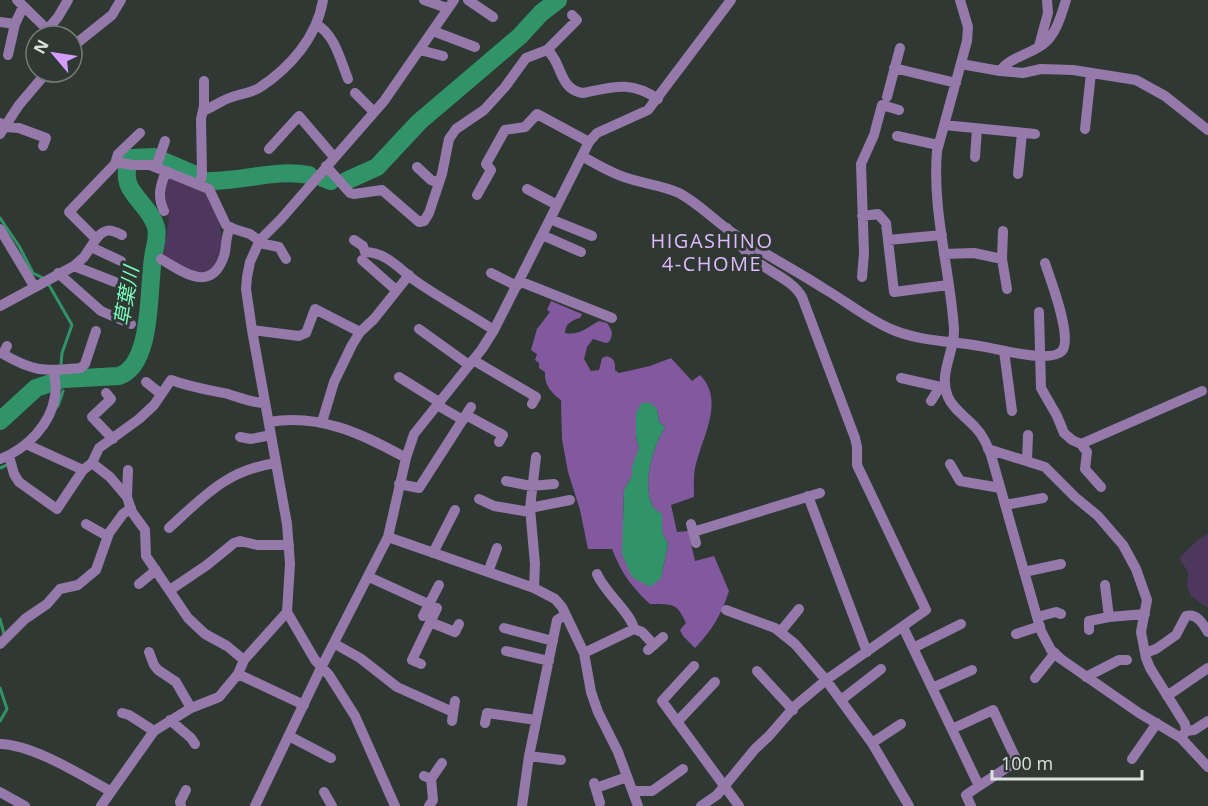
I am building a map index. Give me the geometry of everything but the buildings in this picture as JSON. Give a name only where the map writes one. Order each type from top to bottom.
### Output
[{"type":"street","points":[[54,24],[68,0]]},
{"type":"street","points":[[84,37],[112,15],[121,0]]},
{"type":"street","points":[[203,111],[231,97],[258,88],[274,76],[304,47],[316,24],[322,0]]},
{"type":"street","points":[[390,804],[355,716],[329,675],[315,660],[287,612],[289,545],[246,289],[250,262],[260,240],[374,112],[451,4],[424,0]]},
{"type":"street","points":[[468,0],[493,17]]},
{"type":"street","points":[[255,806],[321,668],[388,537],[399,484],[414,434],[495,330],[589,142],[597,134],[648,110],[731,0]]},
{"type":"street","points":[[931,401],[942,387],[954,330],[936,182],[939,146],[961,64],[968,27],[960,0]]},
{"type":"street","points":[[1039,46],[1048,13],[1047,0]]},
{"type":"street","points":[[1000,72],[1005,64],[1051,37],[1066,0]]},
{"type":"street","points":[[20,3],[41,24]]},
{"type":"street","points":[[8,55],[20,3]]},
{"type":"street","points":[[326,166],[350,193],[382,190],[419,222],[424,221],[439,183],[449,139],[456,129],[484,110],[505,87],[526,58],[547,50],[577,20],[572,15]]},
{"type":"street","points":[[0,21],[15,24]]},
{"type":"street","points":[[316,24],[331,38],[348,79]]},
{"type":"street","points":[[1032,27],[1043,35]]},
{"type":"street","points":[[433,31],[476,47]]},
{"type":"street","points":[[887,97],[900,48]]},
{"type":"street","points":[[420,50],[443,56]]},
{"type":"street","points":[[547,50],[553,56],[561,78],[569,87],[578,92],[621,85],[649,93],[658,99]]},
{"type":"street","points":[[961,64],[1000,72],[1023,73],[1041,69],[1073,70],[1136,80],[1165,96],[1208,130]]},
{"type":"street","points":[[894,68],[956,83]]},
{"type":"street","points":[[1085,129],[1091,73]]},
{"type":"street","points":[[200,185],[204,81]]},
{"type":"street","points":[[2,128],[37,84]]},
{"type":"street","points":[[355,93],[374,112]]},
{"type":"street","points":[[859,271],[862,216],[856,188],[861,164],[874,135],[882,105],[899,110]]},
{"type":"street","points":[[477,195],[491,170],[486,164],[505,130],[525,127],[537,114],[589,142]]},
{"type":"street","points":[[269,149],[299,116],[334,157]]},
{"type":"street","points":[[944,125],[1035,135]]},
{"type":"street","points":[[2,128],[19,129],[46,138],[43,146]]},
{"type":"street","points":[[975,157],[977,129]]},
{"type":"street","points":[[123,164],[118,154],[140,133]]},
{"type":"street","points":[[1018,174],[1022,133]]},
{"type":"street","points":[[897,136],[939,146]]},
{"type":"street","points":[[164,211],[159,198],[159,188],[160,164],[165,141]]},
{"type":"street","points":[[582,156],[628,178],[676,192],[766,255],[883,326],[896,331],[1004,351],[1041,356],[1056,354],[1064,346],[1061,311],[1044,263]]},
{"type":"street","points":[[121,261],[94,243],[69,212],[123,164],[160,164],[209,189],[223,221],[230,228],[250,234],[264,244],[279,247],[286,260]]},
{"type":"street","points":[[417,167],[431,180],[439,183]]},
{"type":"street","points":[[527,189],[557,205]]},
{"type":"street","points":[[862,216],[878,214],[886,223],[894,292],[948,285]]},
{"type":"street","points":[[550,219],[592,236]]},
{"type":"street","points":[[161,259],[194,277],[209,276],[216,270],[225,255],[226,238],[230,228]]},
{"type":"street","points":[[701,806],[724,787],[755,749],[826,680],[926,610],[857,465],[858,447],[802,297],[798,290],[753,258],[727,228]]},
{"type":"street","points":[[0,229],[34,286]]},
{"type":"street","points":[[0,306],[74,266],[103,231],[111,230],[122,235]]},
{"type":"street","points":[[1003,231],[1002,259],[1007,289]]},
{"type":"street","points":[[542,235],[581,252]]},
{"type":"street","points":[[888,240],[942,235]]},
{"type":"street","points":[[354,240],[363,246],[365,252],[379,254],[390,260],[409,275],[495,330]]},
{"type":"street","points":[[944,254],[974,253],[1002,259]]},
{"type":"street","points":[[362,260],[396,290]]},
{"type":"street","points":[[74,266],[115,282]]},
{"type":"street","points":[[58,273],[88,308],[101,311],[126,325]]},
{"type":"street","points":[[491,273],[612,318]]},
{"type":"street","points":[[322,422],[334,382],[351,345],[409,275]]},
{"type":"street","points":[[252,330],[299,336],[306,333],[315,309],[360,332]]},
{"type":"street","points":[[1039,312],[1041,388],[1058,416],[1064,433],[1081,444],[1087,452],[1085,469],[1101,487]]},
{"type":"street","points":[[419,329],[512,388],[536,397],[532,405]]},
{"type":"street","points":[[7,346],[3,354],[22,365],[55,378],[81,368],[96,331]]},
{"type":"street","points":[[1004,351],[1005,398],[1012,411]]},
{"type":"street","points":[[399,377],[438,404],[467,414],[503,435],[499,442]]},
{"type":"street","points":[[55,378],[53,406],[41,428],[26,444],[4,457],[19,482],[57,509],[99,447],[139,419],[154,405],[171,380],[205,391],[266,403]]},
{"type":"street","points":[[901,378],[942,387],[948,398],[976,428],[988,449],[1039,622],[1046,641],[1054,653],[1139,713],[1184,734],[1208,767]]},
{"type":"street","points":[[146,382],[161,394]]},
{"type":"street","points":[[1081,444],[1202,391]]},
{"type":"street","points":[[106,393],[111,399],[92,417],[113,439]]},
{"type":"street","points":[[399,484],[419,488],[467,414]]},
{"type":"street","points":[[269,422],[285,419],[322,422],[357,432],[406,458]]},
{"type":"street","points":[[240,437],[271,435]]},
{"type":"street","points":[[1027,460],[1028,435]]},
{"type":"street","points":[[26,444],[78,469],[88,466],[110,477],[129,502],[145,530],[146,556],[197,628],[227,646],[244,660]]},
{"type":"street","points":[[988,449],[1045,467],[1098,516],[1131,556],[1147,600],[1141,632],[1145,653],[1150,668],[1185,724],[1184,734]]},
{"type":"street","points":[[534,588],[535,564],[530,510],[536,457]]},
{"type":"street","points":[[169,528],[210,491],[243,470],[276,463]]},
{"type":"street","points":[[950,464],[960,481],[1000,488]]},
{"type":"street","points":[[0,644],[47,604],[60,589],[78,585],[96,570],[107,536],[129,502],[128,471]]},
{"type":"street","points":[[506,481],[531,486],[554,484]]},
{"type":"street","points":[[694,533],[820,493]]},
{"type":"street","points":[[808,496],[843,576],[867,652]]},
{"type":"street","points":[[1005,506],[1043,498]]},
{"type":"street","points":[[480,499],[500,507],[530,510],[570,500]]},
{"type":"street","points":[[433,553],[455,510]]},
{"type":"street","points":[[86,524],[107,536]]},
{"type":"street","points":[[388,537],[534,588],[555,599],[562,607],[584,653],[591,692],[638,806]]},
{"type":"street","points":[[170,590],[234,543],[240,541],[257,545],[289,545]]},
{"type":"street","points":[[488,572],[497,548]]},
{"type":"street","points":[[1024,572],[1061,564]]},
{"type":"street","points":[[139,584],[156,570]]},
{"type":"street","points":[[597,574],[605,589],[632,619],[634,629]]},
{"type":"street","points":[[369,577],[437,608],[427,619],[412,660],[421,664]]},
{"type":"street","points":[[429,603],[439,585]]},
{"type":"street","points":[[1105,585],[1109,617]]},
{"type":"street","points":[[781,631],[799,609]]},
{"type":"street","points":[[726,610],[768,624],[781,631],[826,680],[841,700],[872,743],[909,806]]},
{"type":"street","points":[[101,806],[154,731],[191,708],[219,697],[238,674],[244,660],[287,612]]},
{"type":"street","points":[[1016,634],[1056,612],[1061,614]]},
{"type":"street","points":[[1089,630],[1089,621],[1145,614]]},
{"type":"street","points":[[522,806],[529,756],[557,620],[564,615]]},
{"type":"street","points":[[1145,653],[1156,649],[1176,635],[1186,616],[1195,616],[1208,632]]},
{"type":"street","points":[[427,619],[455,632],[459,624]]},
{"type":"street","points":[[913,648],[961,624]]},
{"type":"street","points":[[903,627],[979,786]]},
{"type":"street","points":[[504,628],[553,641]]},
{"type":"street","points":[[584,653],[634,629],[642,632],[655,644]]},
{"type":"street","points":[[335,644],[360,658],[397,687],[454,711]]},
{"type":"street","points":[[506,651],[549,661]]},
{"type":"street","points":[[149,652],[154,665],[176,682],[191,708]]},
{"type":"street","points":[[1035,678],[1054,653]]},
{"type":"street","points":[[1086,676],[1119,660],[1127,660]]},
{"type":"street","points":[[163,674],[169,663]]},
{"type":"street","points":[[694,666],[662,701],[739,806]]},
{"type":"street","points":[[1167,696],[1208,668]]},
{"type":"street","points":[[841,700],[881,669]]},
{"type":"street","points":[[932,688],[972,670]]},
{"type":"street","points":[[757,671],[793,710]]},
{"type":"street","points":[[238,674],[304,705]]},
{"type":"street","points":[[677,722],[715,682]]},
{"type":"street","points":[[952,729],[993,710],[1017,761],[966,795],[971,806]]},
{"type":"street","points":[[122,713],[154,731]]},
{"type":"street","points":[[485,723],[486,713],[536,720]]},
{"type":"street","points":[[170,720],[195,744]]},
{"type":"street","points":[[1184,734],[1208,721]]},
{"type":"street","points":[[1132,759],[1157,723]]},
{"type":"street","points":[[872,743],[901,724]]},
{"type":"street","points":[[289,736],[332,758]]},
{"type":"street","points":[[0,744],[11,745],[60,763],[110,791]]},
{"type":"street","points":[[529,756],[561,760]]},
{"type":"street","points":[[435,804],[428,778],[441,763]]},
{"type":"street","points":[[633,791],[652,791],[683,768]]},
{"type":"street","points":[[600,803],[595,786],[627,777]]},
{"type":"street","points":[[181,806],[180,802],[186,790]]},
{"type":"street","points":[[0,792],[26,806]]},
{"type":"street","points":[[324,792],[332,806]]},
{"type":"shaded area","points":[[169,176],[209,192],[219,224],[221,245],[214,265],[205,273],[195,273],[161,254],[169,217],[163,199]]},
{"type":"shaded area","points":[[551,301],[582,314],[580,318],[568,325],[565,333],[579,332],[599,321],[607,323],[612,332],[609,342],[593,339],[587,347],[584,359],[591,371],[599,370],[602,358],[607,356],[613,360],[615,370],[619,373],[650,366],[671,358],[692,381],[700,375],[707,385],[712,406],[695,468],[694,497],[671,505],[677,532],[688,531],[695,561],[714,556],[729,591],[716,621],[695,648],[680,630],[686,623],[676,608],[650,604],[637,591],[619,566],[612,549],[588,549],[562,439],[561,400],[549,388],[545,372],[539,368],[539,363],[535,360],[537,354],[531,350],[537,329],[550,312],[547,310]],"holes":[[[657,409],[659,422],[665,427],[653,454],[648,486],[652,505],[662,514],[662,532],[668,544],[661,578],[623,526],[624,490],[632,476],[632,467],[639,448],[636,437]]]},
{"type":"shaded area","points":[[642,403],[651,403],[657,409],[659,422],[665,427],[653,454],[648,486],[652,505],[662,514],[662,532],[668,544],[661,578],[650,587],[632,577],[622,554],[624,490],[632,476],[632,467],[639,448],[636,437],[636,413]]},
{"type":"shaded area","points":[[1208,534],[1208,608],[1191,596],[1187,585],[1188,572],[1179,558],[1199,539]]},
{"type":"waterway","name":"草葉川","points":[[346,181],[377,167],[419,122],[520,36],[541,13],[558,0]]},
{"type":"waterway","name":"草葉川","points":[[0,421],[36,388],[63,379],[119,376],[130,369],[138,357],[147,324],[151,271],[157,235],[152,218],[130,187],[127,169],[131,158],[154,157],[196,175]]},
{"type":"waterway","name":"草葉川","points":[[210,181],[284,173],[309,175]]},
{"type":"waterway","name":"草葉川","points":[[323,178],[331,181]]},
{"type":"waterway","points":[[0,218],[19,246],[33,273],[43,278]]},
{"type":"waterway","points":[[49,285],[72,325],[62,353],[61,364]]},
{"type":"waterway","name":"草葉川","points":[[63,375],[63,383]]},
{"type":"waterway","points":[[58,406],[63,391]]},
{"type":"waterway","points":[[0,468],[7,465]]},
{"type":"waterway","points":[[0,619],[4,634]]},
{"type":"waterway","points":[[0,688],[7,709],[0,721]]},
{"type":"district","name":"HIGASHINO 4-CHOME","points":[[712,252]]}]
